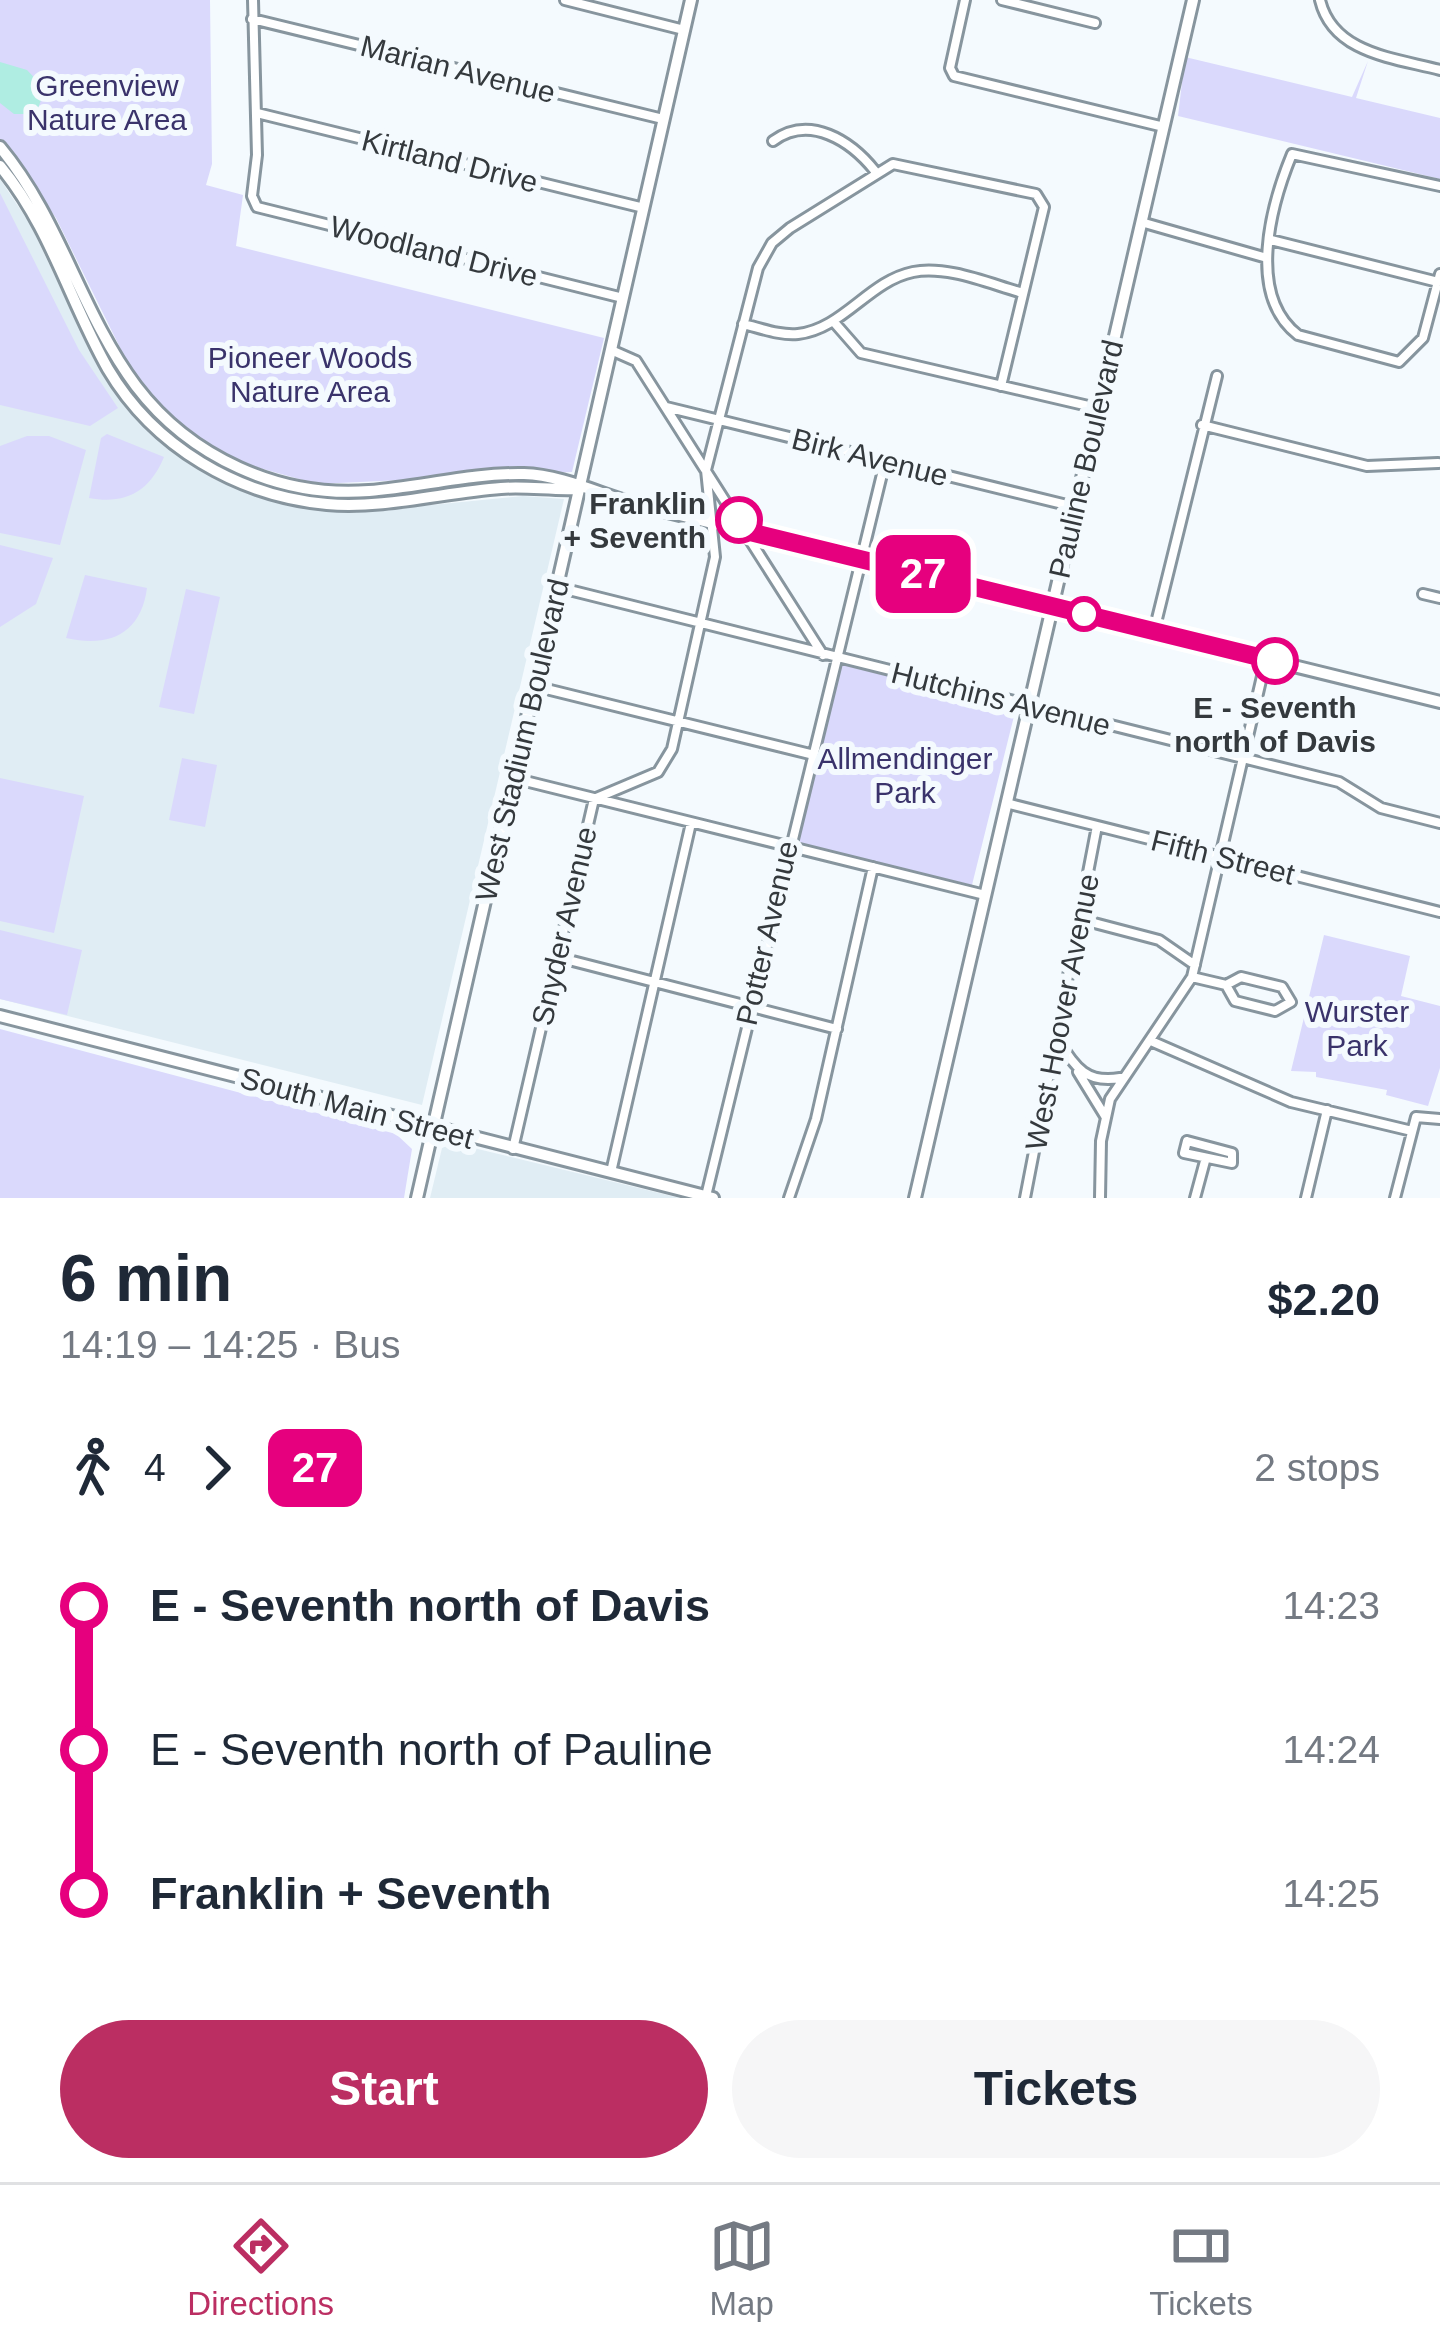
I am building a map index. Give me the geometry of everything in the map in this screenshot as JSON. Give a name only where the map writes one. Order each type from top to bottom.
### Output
[{"type":"street","points":[[253,0],[257,113]]},
{"type":"street","points":[[565,0],[684,30]]},
{"type":"street","name":"West Stadium Boulevard","points":[[417,1198],[691,0]]},
{"type":"street","points":[[965,0],[950,68],[963,81],[1164,127]]},
{"type":"street","points":[[1002,0],[1095,22]]},
{"type":"street","name":"Pauline Boulevard","points":[[915,1198],[1193,0]]},
{"type":"street","points":[[1320,0],[1331,26],[1357,47],[1440,70]]},
{"type":"street","name":"Marian Avenue","points":[[252,19],[663,119]]},
{"type":"street","name":"Woodland Drive","points":[[257,113],[252,196],[264,210],[623,298]]},
{"type":"street","name":"Kirtland Drive","points":[[257,113],[644,208]]},
{"type":"street","points":[[773,141],[789,132],[821,132],[859,151],[875,171],[906,163],[1042,198],[1001,386]]},
{"type":"street","points":[[0,147],[46,211],[136,385],[166,419],[219,459],[281,483],[345,492],[526,474],[1440,702]]},
{"type":"street","points":[[1271,240],[1439,278],[1423,338],[1400,362],[1307,340],[1290,328],[1273,299],[1267,258],[1271,240],[1292,154],[1440,186]]},
{"type":"street","points":[[0,166],[34,215],[99,353],[125,394],[159,431],[213,470],[259,490],[327,504],[504,488],[579,489]]},
{"type":"street","name":"Snyder Avenue","points":[[513,1149],[594,799],[666,767],[679,722],[715,557],[706,470],[758,268],[772,243],[875,171]]},
{"type":"street","points":[[1141,222],[1267,258]]},
{"type":"street","points":[[743,324],[800,334],[833,321],[884,284],[916,271],[937,270],[1023,293]]},
{"type":"street","points":[[833,321],[861,353],[1097,408]]},
{"type":"street","points":[[611,350],[637,361],[830,657]]},
{"type":"street","points":[[1154,631],[1217,376]]},
{"type":"street","name":"Birk Avenue","points":[[666,407],[1075,507]]},
{"type":"street","points":[[1202,425],[1367,466],[1439,462]]},
{"type":"street","name":"Potter Avenue","points":[[710,1197],[830,657],[884,461]]},
{"type":"street","name":"Hutchins Avenue","points":[[556,587],[1340,782],[1381,808],[1440,823]]},
{"type":"street","points":[[1423,594],[1440,598]]},
{"type":"street","points":[[1114,1198],[1101,1196],[1106,1116],[1121,1078],[1192,977],[1266,658]]},
{"type":"street","points":[[534,686],[811,754]]},
{"type":"street","points":[[513,778],[985,895]]},
{"type":"street","name":"Fifth Street","points":[[1006,803],[1440,912]]},
{"type":"street","points":[[611,1172],[691,822]]},
{"type":"street","name":"West Hoover Avenue","points":[[1024,1198],[1097,826]]},
{"type":"street","points":[[789,1198],[837,1029],[873,867]]},
{"type":"street","points":[[1079,920],[1159,940],[1195,964]]},
{"type":"street","points":[[556,957],[837,1029]]},
{"type":"street","points":[[1192,977],[1226,985],[1241,977],[1282,987],[1291,1002],[1275,1011],[1229,998],[1226,985]]},
{"type":"street","name":"South Main Street","points":[[0,1016],[710,1197]]},
{"type":"street","points":[[1057,1040],[1106,1116]]},
{"type":"street","points":[[1151,1041],[1278,1097],[1412,1131]]},
{"type":"street","points":[[1078,1070],[1100,1081],[1121,1078]]},
{"type":"street","points":[[1306,1198],[1327,1110]]},
{"type":"street","points":[[1395,1198],[1419,1114],[1440,1119]]},
{"type":"street","points":[[1184,1144],[1227,1150],[1234,1157],[1229,1166],[1205,1161],[1184,1153],[1184,1144]]},
{"type":"street","points":[[1196,1198],[1205,1161]]},
{"type":"shaded area","points":[[0,62],[27,70],[45,89],[36,114],[14,114],[0,103]]},
{"type":"shaded area","points":[[0,179],[30,224],[101,373],[146,429],[213,479],[312,510],[370,511],[523,496],[564,499],[422,1105],[0,999]]},
{"type":"shaded area","points":[[453,1143],[680,1198],[430,1198],[442,1148]]},
{"type":"green space","points":[[0,0],[210,0],[212,164],[206,185],[243,195],[236,246],[604,338],[572,472],[317,484],[238,462],[191,435],[134,376],[56,218],[0,141]]},
{"type":"green space","points":[[1185,57],[1352,97],[1368,61],[1356,98],[1440,118],[1440,179],[1178,116]]},
{"type":"green space","points":[[0,193],[79,350],[118,408],[90,426],[0,405]]},
{"type":"green space","points":[[107,434],[164,457],[152,479],[135,493],[114,499],[89,498],[101,438]]},
{"type":"green space","points":[[27,436],[49,436],[86,450],[60,545],[0,533],[0,446]]},
{"type":"green space","points":[[0,545],[53,558],[36,604],[0,627]]},
{"type":"green space","points":[[85,575],[147,588],[144,604],[130,627],[109,639],[66,638]]},
{"type":"green space","points":[[186,589],[220,597],[194,714],[159,707]]},
{"type":"green space","name":"Allmendinger Park","points":[[840,663],[1011,705],[1015,712],[972,885],[796,843]]},
{"type":"green space","points":[[182,758],[217,765],[205,827],[169,820]]},
{"type":"green space","points":[[0,778],[84,796],[54,933],[0,921]]},
{"type":"green space","points":[[0,930],[82,950],[67,1015],[0,999]]},
{"type":"green space","name":"Wurster Park","points":[[1324,935],[1410,956],[1401,996],[1440,1006],[1440,1068],[1428,1106],[1386,1095],[1387,1090],[1316,1077],[1316,1072],[1291,1071]]},
{"type":"green space","points":[[0,1029],[396,1134],[412,1149],[404,1198],[0,1198]]},
{"type":"bus line","name":"27","points":[[739,520],[746,531],[1275,661]]},
{"type":"place","name":"Franklin + Seventh","points":[[739,520]]},
{"type":"place","name":"E - Seventh north of Davis","points":[[1275,661]]},
{"type":"park label","name":"Greenview Nature Area","points":[[107,102]]},
{"type":"park label","name":"Pioneer Woods Nature Area","points":[[310,374]]}]
